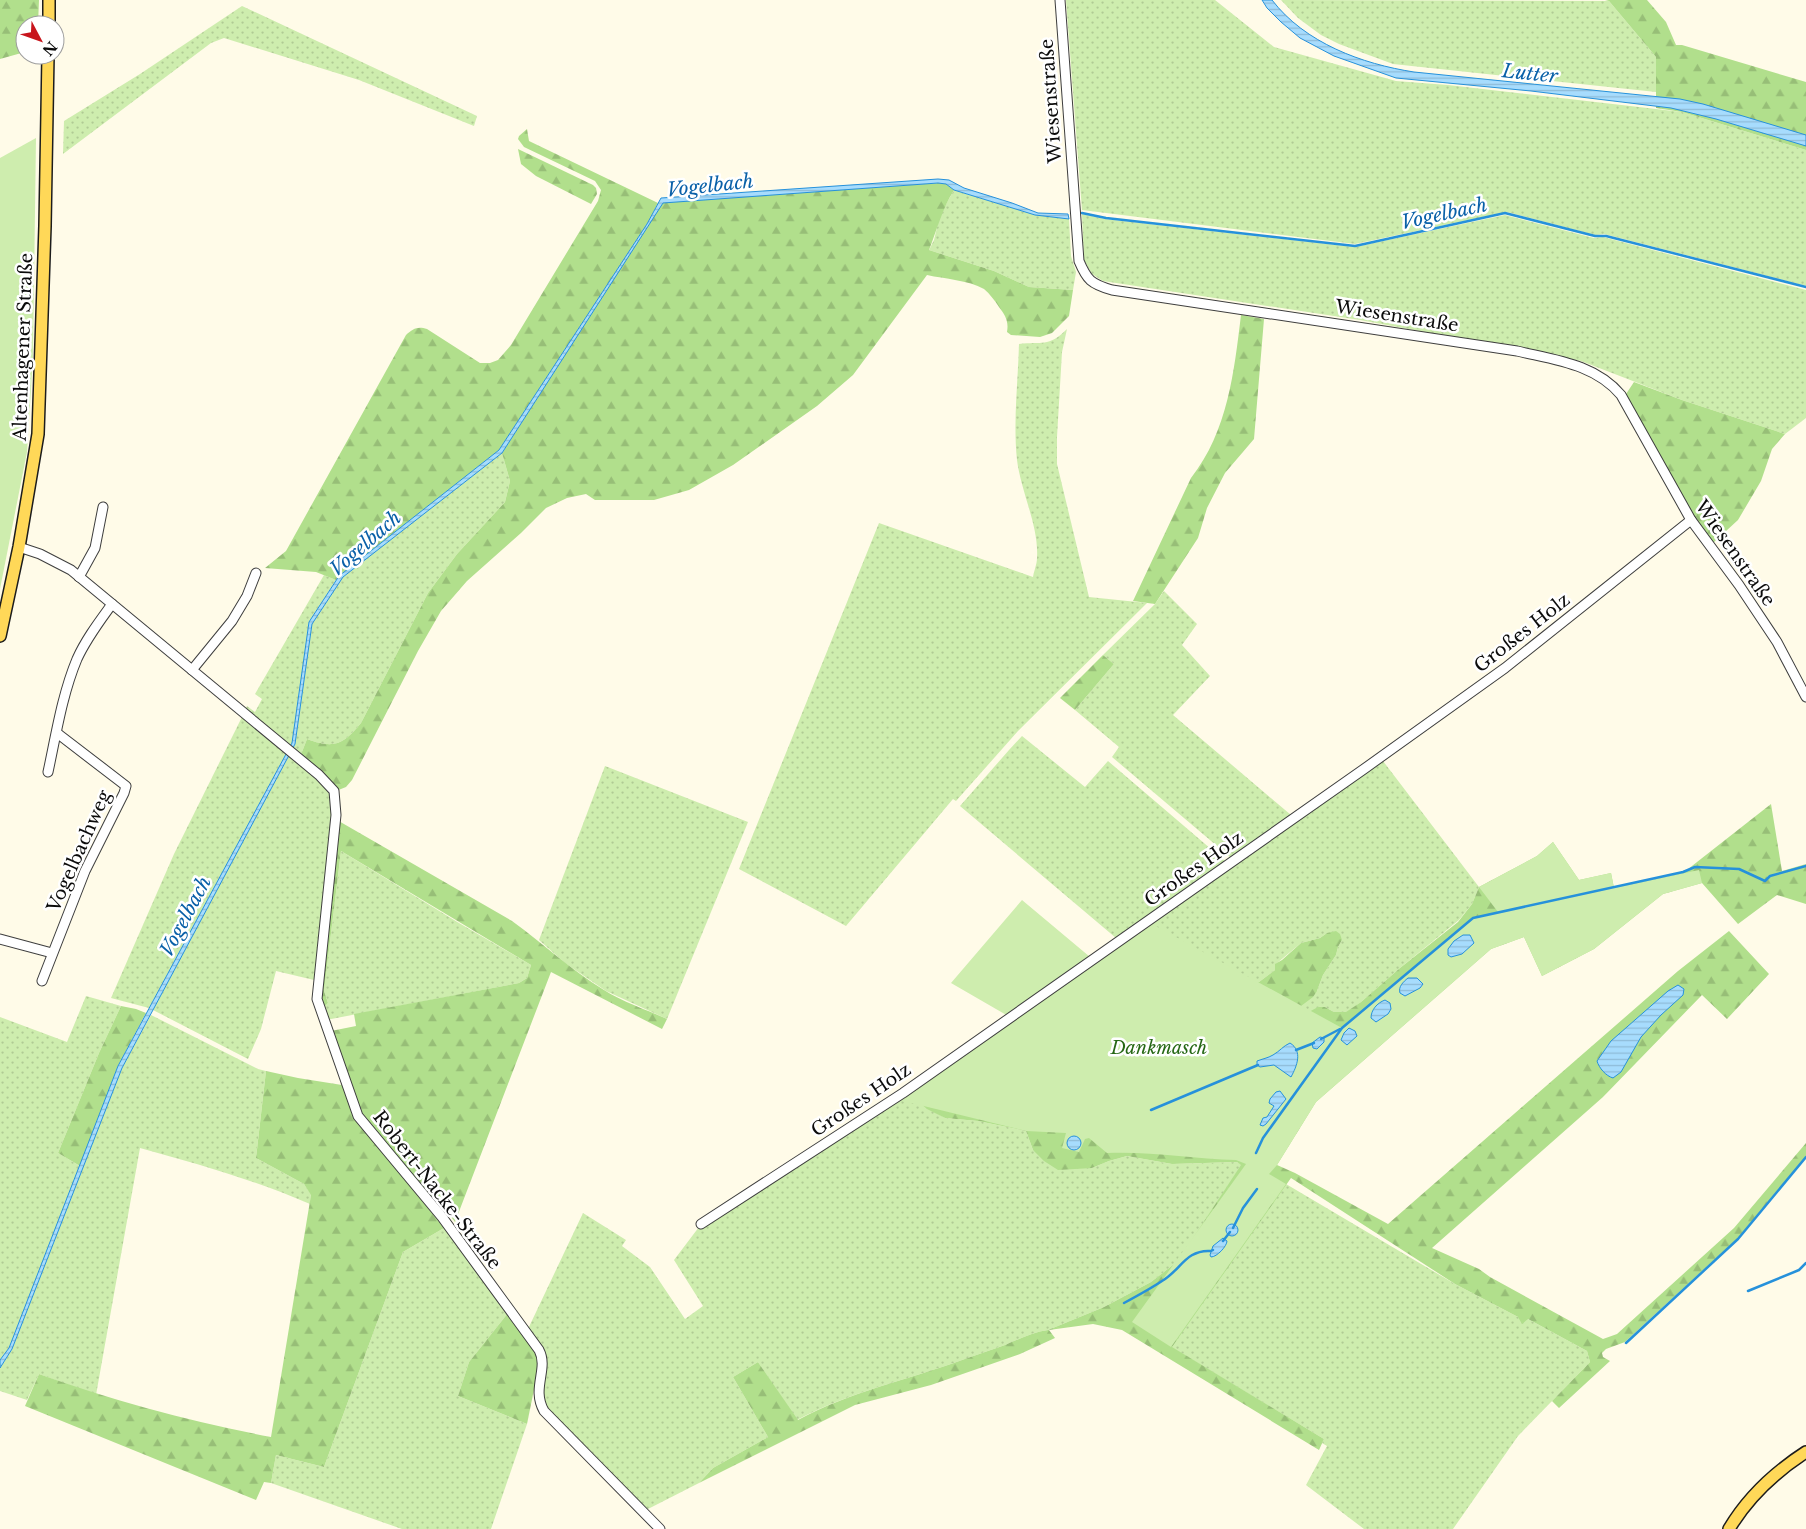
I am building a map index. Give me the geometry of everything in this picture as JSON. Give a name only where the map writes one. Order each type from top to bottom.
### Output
[{"type":"main road","points":[[49,0],[49,15]]},
{"type":"main road","name":"Altenhagener Straße","points":[[0,636],[19,547],[38,434],[45,236],[48,65]]},
{"type":"main road","points":[[1729,1529],[1763,1485],[1806,1452]]},
{"type":"street","name":"Wiesenstraße","points":[[1060,0],[1079,261],[1087,279],[1098,286],[1112,290],[1517,351],[1583,368],[1612,384],[1621,396],[1691,520],[1739,585],[1777,642],[1806,697]]},
{"type":"street","points":[[79,577],[95,548],[103,507]]},
{"type":"street","name":"Großes Holz","points":[[701,1224],[903,1093],[1356,774],[1505,668],[1691,520]]},
{"type":"street","name":"Robert-Nacke-Straße","points":[[19,547],[57,561],[79,577],[290,751],[334,791],[336,815],[317,1000],[358,1116],[442,1217],[539,1350],[542,1361],[538,1391],[544,1411],[660,1529]]},
{"type":"street","points":[[192,670],[232,621],[256,573]]},
{"type":"street","points":[[48,772],[65,695],[78,658],[91,633],[112,604]]},
{"type":"street","name":"Vogelbachweg","points":[[42,981],[85,871],[126,786],[57,733]]},
{"type":"street","points":[[0,939],[52,953]]},
{"type":"green space","points":[[0,0],[39,0],[38,15],[15,15],[15,55],[0,59]]},
{"type":"green space","points":[[1066,0],[1215,0],[1274,47],[1396,81],[1448,85],[1682,112],[1806,150],[1806,286],[1604,234],[1595,235],[1507,212],[1355,244],[1082,210]]},
{"type":"green space","points":[[1281,0],[1609,1],[1656,57],[1656,92],[1393,64],[1339,44],[1321,35],[1298,18]]},
{"type":"green space","points":[[1605,0],[1647,0],[1666,22],[1676,45],[1682,45],[1806,82],[1806,150],[1682,112],[1656,108],[1656,57],[1609,1]]},
{"type":"green space","points":[[242,6],[477,116],[474,126],[359,80],[224,38],[211,43],[63,154],[64,121],[140,74]]},
{"type":"green space","points":[[527,129],[529,141],[658,203],[647,224],[499,450],[336,580],[316,572],[265,568],[286,551],[406,335],[415,329],[427,329],[480,363],[490,363],[498,360],[511,345],[598,201],[601,190],[595,181],[524,147],[518,139]]},
{"type":"green space","points":[[36,138],[33,357],[27,452],[0,589],[0,158]]},
{"type":"green space","points":[[518,149],[593,185],[596,188],[597,194],[591,204],[536,176],[521,164]]},
{"type":"green space","points":[[938,183],[946,184],[954,190],[943,212],[929,250],[994,271],[1029,287],[1073,290],[1069,316],[1052,333],[1040,337],[1011,335],[1007,332],[1007,321],[1003,313],[984,289],[964,282],[927,275],[853,375],[817,406],[733,465],[689,490],[654,500],[595,500],[586,494],[567,498],[546,508],[467,581],[441,611],[418,651],[352,780],[346,787],[336,791],[300,757],[307,739],[324,744],[337,743],[349,736],[361,723],[428,593],[457,554],[505,502],[510,481],[502,453],[663,202]]},
{"type":"green space","points":[[954,190],[1035,215],[1069,219],[1071,256],[1076,272],[1073,290],[1029,287],[994,271],[929,250],[934,240],[940,215]]},
{"type":"green space","points":[[1082,214],[1105,219],[1355,247],[1505,215],[1594,238],[1603,237],[1806,290],[1806,418],[1785,434],[1682,400],[1581,361],[1360,320],[1103,281],[1092,274],[1084,260]]},
{"type":"green space","points":[[1241,315],[1264,319],[1254,439],[1225,473],[1207,508],[1198,538],[1155,604],[1133,601],[1191,478],[1213,441],[1221,421],[1232,379]]},
{"type":"green space","points":[[1067,329],[1062,352],[1057,464],[1089,597],[1147,603],[1018,731],[956,801],[953,799],[846,926],[739,869],[879,523],[1033,577],[1037,560],[1037,546],[1033,521],[1019,472],[1016,446],[1019,344],[1050,341]]},
{"type":"green space","points":[[1634,382],[1785,434],[1772,449],[1761,481],[1738,520],[1713,543],[1694,517],[1626,394]]},
{"type":"green space","points":[[502,453],[510,481],[505,502],[457,554],[428,593],[361,723],[349,736],[337,743],[324,744],[307,739],[300,757],[292,750],[295,744],[312,624],[343,577]]},
{"type":"green space","points":[[324,575],[336,580],[309,622],[292,743],[289,748],[255,720],[246,708],[247,706],[255,712],[262,699],[255,694]]},
{"type":"green space","points":[[1164,591],[1197,624],[1182,645],[1210,676],[1173,715],[1291,815],[1230,857],[1112,757],[1119,747],[1075,710],[1114,664],[1103,655],[1155,604]]},
{"type":"green space","points":[[1103,655],[1114,664],[1075,710],[1060,698]]},
{"type":"green space","points":[[242,717],[288,751],[149,1008],[111,998],[174,854]]},
{"type":"green space","points":[[1022,736],[1085,787],[1108,761],[1225,861],[1117,939],[960,806]]},
{"type":"green space","points":[[290,753],[331,792],[333,822],[314,980],[276,971],[261,1029],[248,1059],[153,1010]]},
{"type":"green space","points":[[1383,761],[1479,887],[1472,904],[1459,920],[1346,1013],[1334,1012],[1325,1007],[1276,1030],[1096,962]],"holes":[[[1327,933],[1342,940],[1336,955],[1323,975],[1317,991],[1259,982],[1275,970],[1276,964],[1301,943],[1320,938]]]},
{"type":"green space","points":[[605,766],[748,822],[667,1019],[606,991],[565,963],[539,940]]},
{"type":"green space","points":[[1771,804],[1782,871],[1806,864],[1806,904],[1777,895],[1738,924],[1702,883],[1663,894],[1594,949],[1542,976],[1524,937],[1491,949],[1316,1102],[1277,1165],[1388,1224],[1678,971],[1729,931],[1769,974],[1727,1019],[1702,995],[1603,1097],[1432,1248],[1479,1269],[1490,1277],[1603,1339],[1617,1334],[1734,1228],[1806,1143],[1806,1156],[1738,1238],[1625,1342],[1606,1349],[1602,1353],[1603,1357],[1610,1361],[1559,1408],[1552,1401],[1590,1362],[1587,1351],[1528,1319],[1522,1324],[1518,1317],[1455,1284],[1291,1178],[1172,1347],[1324,1439],[1319,1450],[1122,1330],[1093,1324],[1049,1330],[1055,1338],[1020,1354],[931,1385],[855,1405],[699,1483],[713,1468],[768,1437],[733,1377],[758,1362],[798,1420],[817,1410],[858,1394],[1005,1345],[1031,1334],[1048,1330],[1104,1307],[1151,1282],[1178,1261],[1241,1165],[1237,1162],[1172,1164],[1127,1156],[1092,1168],[1058,1170],[1044,1161],[1033,1150],[1026,1131],[978,1121],[945,1118],[927,1109],[912,1096],[916,1088],[981,1044],[1007,1049],[1276,1030],[1318,1007],[1325,1007],[1334,1012],[1346,1012],[1361,1002],[1458,922],[1472,904],[1479,887],[1537,856],[1553,842],[1579,880],[1611,873],[1614,888],[1683,873]]},
{"type":"green space","points":[[337,820],[512,921],[580,974],[604,990],[667,1019],[662,1029],[551,972],[455,1222],[446,1210],[407,1172],[361,1115],[331,1031],[356,1026],[354,1014],[519,983],[527,978],[531,965],[341,851],[324,991],[328,1003],[322,1009],[319,999]]},
{"type":"green space","name":"Dankmasch","points":[[1553,842],[1579,880],[1611,873],[1614,888],[1699,870],[1702,883],[1663,894],[1594,949],[1542,976],[1524,937],[1491,949],[1316,1102],[1277,1165],[1269,1174],[1286,1184],[1171,1347],[1132,1322],[1246,1164],[1236,1160],[1139,1153],[1107,1153],[1089,1138],[1085,1139],[1079,1152],[1062,1148],[1066,1133],[1026,1131],[899,1100],[1015,1020],[951,983],[1022,900],[1096,962],[1152,924],[1342,1028],[1474,918],[1498,912],[1479,887],[1537,856]]},
{"type":"green space","points":[[341,851],[531,965],[527,978],[519,983],[326,1020],[322,1009],[328,1003],[324,991]]},
{"type":"green space","points":[[1336,931],[1340,934],[1342,940],[1336,955],[1323,975],[1313,997],[1301,1006],[1289,1007],[1251,988],[1275,970],[1275,964],[1301,943]]},
{"type":"green space","points":[[86,996],[121,1006],[99,1053],[58,1153],[80,1166],[9,1348],[0,1360],[0,1017],[67,1042]]},
{"type":"green space","points":[[121,1006],[146,1013],[118,1066],[80,1166],[58,1153],[99,1053]]},
{"type":"green space","points":[[151,1015],[258,1069],[266,1071],[256,1158],[304,1184],[311,1194],[310,1204],[205,1166],[140,1148],[96,1395],[39,1374],[27,1400],[0,1391],[0,1368],[12,1349],[122,1068]]},
{"type":"green space","points":[[266,1071],[342,1085],[356,1118],[444,1228],[403,1252],[324,1467],[276,1455],[271,1483],[264,1482],[256,1500],[25,1406],[39,1374],[153,1410],[271,1437],[311,1195],[304,1184],[256,1158]]},
{"type":"green space","points":[[902,1098],[920,1103],[945,1118],[978,1121],[1026,1131],[1033,1150],[1092,1168],[1127,1156],[1172,1164],[1237,1162],[1242,1165],[1178,1261],[1151,1282],[1104,1307],[1048,1330],[1031,1334],[1005,1345],[858,1394],[797,1420],[758,1362],[733,1377],[768,1437],[713,1468],[699,1483],[646,1510],[546,1409],[528,1329],[583,1213],[626,1240],[622,1246],[650,1267],[685,1319],[703,1306],[674,1260],[699,1227]]},
{"type":"green space","points":[[1286,1184],[1455,1284],[1518,1317],[1528,1319],[1587,1351],[1590,1362],[1518,1436],[1453,1529],[1364,1529],[1306,1485],[1327,1446],[1322,1443],[1324,1439],[1171,1347]]},
{"type":"green space","points":[[444,1228],[508,1313],[469,1362],[458,1396],[527,1424],[491,1529],[402,1529],[271,1483],[276,1455],[324,1467],[403,1252]]},
{"type":"green space","points":[[508,1313],[537,1353],[539,1365],[527,1424],[458,1396],[469,1362]]},
{"type":"water","points":[[1262,0],[1272,0],[1285,15],[1318,40],[1355,57],[1375,63],[1414,72],[1680,99],[1703,104],[1806,135],[1806,146],[1716,119],[1671,108],[1531,91],[1396,78],[1334,56],[1300,38],[1267,8]]},
{"type":"water","points":[[938,179],[949,180],[964,188],[1038,213],[1068,214],[1069,219],[1035,215],[954,190],[946,184],[938,183],[663,203],[502,453],[343,577],[312,624],[295,744],[122,1068],[12,1349],[0,1368],[0,1360],[9,1348],[118,1066],[292,743],[309,622],[339,576],[499,450],[647,224],[661,198]]},
{"type":"water","points":[[1463,935],[1470,935],[1474,943],[1462,954],[1451,957],[1448,955],[1448,949],[1454,941]]},
{"type":"water","points":[[1408,978],[1417,978],[1423,984],[1420,988],[1405,996],[1400,993],[1400,987]]},
{"type":"water","points":[[1678,985],[1684,989],[1683,995],[1641,1037],[1621,1072],[1613,1078],[1605,1074],[1597,1061],[1611,1041],[1668,991]]},
{"type":"water","points":[[1385,1000],[1390,1003],[1391,1009],[1388,1014],[1376,1022],[1371,1018],[1372,1012],[1377,1005]]},
{"type":"water","points":[[1349,1028],[1355,1031],[1357,1036],[1347,1045],[1341,1040]]},
{"type":"water","points":[[1320,1037],[1324,1038],[1324,1042],[1317,1049],[1313,1048],[1312,1043]]},
{"type":"water","points":[[1290,1043],[1298,1054],[1297,1064],[1291,1077],[1274,1065],[1260,1067],[1257,1065],[1257,1061],[1273,1055]]},
{"type":"water","points":[[1280,1091],[1286,1099],[1266,1124],[1260,1125],[1263,1118],[1267,1117],[1274,1106],[1269,1103],[1270,1099],[1276,1092]]},
{"type":"water","points":[[1074,1136],[1079,1138],[1081,1143],[1079,1148],[1074,1150],[1069,1148],[1067,1143],[1069,1138]]},
{"type":"water","points":[[1232,1224],[1238,1230],[1232,1236],[1226,1230]]},
{"type":"water","points":[[1223,1238],[1227,1241],[1225,1246],[1219,1253],[1211,1257],[1213,1246]]},
{"type":"waterway","name":"Vogelbach","points":[[1082,213],[1106,218],[1355,246],[1505,213],[1595,236],[1606,236],[1806,287]]},
{"type":"waterway","points":[[1256,1153],[1263,1138],[1342,1028],[1473,918],[1683,872],[1695,867],[1739,869],[1765,881],[1770,876],[1806,866]]},
{"type":"waterway","points":[[1321,1039],[1340,1029]]},
{"type":"waterway","points":[[1296,1050],[1314,1043]]},
{"type":"waterway","points":[[1151,1110],[1258,1065]]},
{"type":"waterway","points":[[1626,1343],[1738,1239],[1806,1157]]},
{"type":"waterway","points":[[1233,1228],[1243,1208],[1257,1189]]},
{"type":"waterway","points":[[1223,1241],[1230,1232]]},
{"type":"waterway","points":[[1124,1303],[1168,1277],[1195,1253],[1213,1250]]},
{"type":"waterway","points":[[1748,1291],[1799,1270],[1806,1263]]},
{"type":"water label","name":"Lutter","points":[[1530,73]]}]
